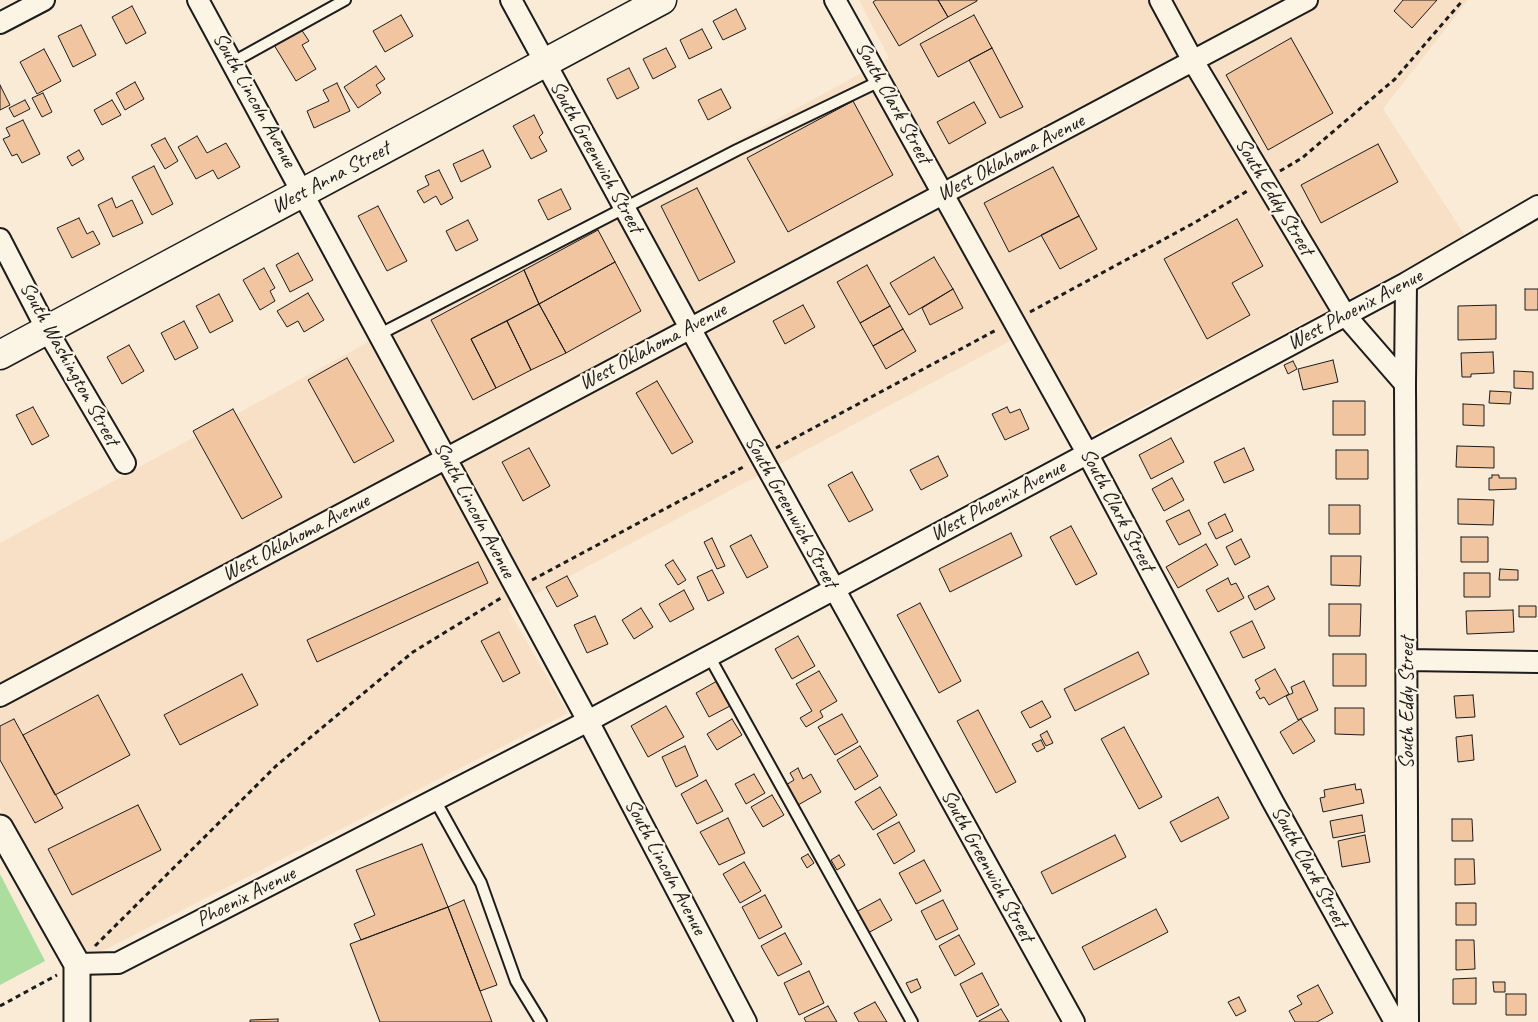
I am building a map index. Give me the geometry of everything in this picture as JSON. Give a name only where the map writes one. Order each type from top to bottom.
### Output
[{"type":"main road","name":"West Anna Street","points":[[0,355],[662,0]]},
{"type":"street","points":[[0,23],[44,0]]},
{"type":"street","name":"South Lincoln Avenue","points":[[198,0],[304,192],[588,721],[746,1022]]},
{"type":"street","name":"South Greenwich Street","points":[[511,0],[761,457],[1074,1022]]},
{"type":"street","name":"South Clark Street","points":[[835,0],[1087,453],[1273,802],[1395,1022]]},
{"type":"street","name":"South Eddy Street","points":[[1160,0],[1193,62],[1345,315],[1405,384]]},
{"type":"street","name":"West Oklahoma Avenue","points":[[0,696],[1307,0]]},
{"type":"street","name":"West Phoenix Avenue","points":[[588,721],[1406,283],[1538,206]]},
{"type":"street","name":"South Washington Street","points":[[0,239],[48,330],[125,463]]},
{"type":"street","name":"South Eddy Street","points":[[1406,283],[1408,1022]]},
{"type":"street","points":[[1407,660],[1538,662]]},
{"type":"street","name":"Phoenix Avenue","points":[[77,964],[118,963],[588,721]]},
{"type":"street","points":[[0,828],[77,964],[77,1022]]},
{"type":"lane","points":[[233,62],[344,0]]},
{"type":"lane","points":[[380,334],[737,150],[880,81]]},
{"type":"lane","points":[[709,656],[912,1022]]},
{"type":"lane","points":[[435,800],[481,883],[516,981],[541,1022]]},
{"type":"path","points":[[0,1006],[77,964],[276,766],[413,652],[517,589],[1194,223],[1302,158],[1395,80],[1463,0]]},
{"type":"shaded area","points":[[859,0],[1468,0],[1383,109],[1466,237],[1090,436],[1031,330],[508,609],[568,713],[77,964],[0,808],[0,543],[889,58]]},
{"type":"green space","points":[[0,874],[45,961],[0,985]]},
{"type":"building","points":[[876,0],[938,0],[948,17],[899,46],[873,2]]},
{"type":"building","points":[[938,0],[977,0],[977,1],[948,17]]},
{"type":"building","points":[[1403,0],[1437,0],[1412,28],[1394,11]]},
{"type":"building","points":[[132,6],[146,33],[126,44],[112,17]]},
{"type":"building","points":[[736,9],[746,29],[723,40],[713,21]]},
{"type":"building","points":[[401,15],[413,36],[385,52],[373,31]]},
{"type":"building","points":[[974,15],[992,48],[938,77],[920,44]]},
{"type":"building","points":[[81,25],[96,55],[73,67],[58,36]]},
{"type":"building","points":[[301,29],[309,41],[302,45],[316,69],[296,81],[274,45]]},
{"type":"building","points":[[702,29],[712,48],[689,59],[680,40]]},
{"type":"building","points":[[1291,38],[1333,113],[1268,150],[1226,75]]},
{"type":"building","points":[[666,48],[676,67],[653,79],[643,59]]},
{"type":"building","points":[[992,48],[1023,107],[1000,118],[969,60]]},
{"type":"building","points":[[44,49],[61,81],[37,94],[20,62]]},
{"type":"building","points":[[376,66],[385,79],[376,85],[381,93],[358,108],[344,87]]},
{"type":"building","points":[[629,68],[639,88],[617,99],[607,79]]},
{"type":"building","points":[[135,82],[144,99],[125,110],[116,93]]},
{"type":"building","points":[[337,83],[350,111],[314,128],[307,111],[329,101],[323,90]]},
{"type":"building","points":[[0,85],[10,105],[0,110]]},
{"type":"building","points":[[721,89],[731,108],[708,120],[698,100]]},
{"type":"building","points":[[43,93],[52,112],[42,117],[32,98]]},
{"type":"building","points":[[25,100],[30,109],[14,117],[9,108]]},
{"type":"building","points":[[112,100],[121,115],[102,125],[94,110]]},
{"type":"building","points":[[853,101],[893,175],[788,232],[747,158]]},
{"type":"building","points":[[974,102],[986,123],[949,144],[937,122]]},
{"type":"building","points":[[534,115],[543,133],[539,137],[547,151],[531,159],[513,126]]},
{"type":"building","points":[[23,120],[40,154],[22,163],[17,154],[12,156],[3,139],[10,136],[6,128]]},
{"type":"building","points":[[197,136],[207,153],[226,143],[240,167],[218,179],[213,170],[196,179],[178,147]]},
{"type":"building","points":[[165,138],[178,161],[165,169],[151,145]]},
{"type":"building","points":[[1378,144],[1398,182],[1321,223],[1301,185]]},
{"type":"building","points":[[79,150],[84,159],[72,166],[67,157]]},
{"type":"building","points":[[483,150],[491,167],[461,182],[453,164]]},
{"type":"building","points":[[154,166],[173,204],[152,215],[132,177]]},
{"type":"building","points":[[1053,167],[1079,216],[1009,252],[984,203]]},
{"type":"building","points":[[439,170],[453,198],[441,205],[436,196],[424,203],[417,191],[429,185],[425,176]]},
{"type":"building","points":[[697,188],[735,262],[699,281],[661,206]]},
{"type":"building","points":[[561,189],[571,209],[548,220],[538,200]]},
{"type":"building","points":[[112,198],[116,208],[132,200],[143,223],[113,237],[98,205]]},
{"type":"building","points":[[378,206],[407,261],[387,271],[358,216]]},
{"type":"building","points":[[1079,216],[1097,249],[1060,269],[1041,235]]},
{"type":"building","points":[[79,218],[87,234],[93,231],[100,244],[72,258],[57,228]]},
{"type":"building","points":[[1237,219],[1263,266],[1232,283],[1250,315],[1207,339],[1164,259]]},
{"type":"building","points":[[468,220],[478,240],[456,251],[446,231]]},
{"type":"building","points":[[598,230],[615,262],[539,304],[524,270]]},
{"type":"building","points":[[298,253],[313,280],[290,292],[276,265]]},
{"type":"building","points":[[934,257],[953,289],[909,315],[890,283]]},
{"type":"building","points":[[615,262],[641,311],[566,353],[539,304]]},
{"type":"building","points":[[867,265],[890,306],[860,323],[837,282]]},
{"type":"building","points":[[264,268],[275,288],[270,291],[275,301],[260,310],[243,280]]},
{"type":"building","points":[[524,270],[539,304],[471,339],[496,388],[473,400],[431,320]]},
{"type":"building","points":[[953,289],[963,308],[930,325],[922,308]]},
{"type":"building","points":[[1525,289],[1538,289],[1538,310],[1525,310]]},
{"type":"building","points":[[308,293],[324,320],[304,332],[298,321],[287,327],[277,311]]},
{"type":"building","points":[[219,294],[233,321],[210,333],[196,306]]},
{"type":"building","points":[[539,304],[566,353],[531,370],[507,321]]},
{"type":"building","points":[[803,305],[815,327],[785,344],[773,321]]},
{"type":"building","points":[[1496,305],[1496,339],[1458,340],[1458,306]]},
{"type":"building","points":[[890,306],[903,329],[873,346],[860,323]]},
{"type":"building","points":[[184,321],[198,348],[175,360],[161,333]]},
{"type":"building","points":[[507,321],[531,370],[496,388],[471,339]]},
{"type":"building","points":[[903,329],[916,351],[886,369],[873,346]]},
{"type":"building","points":[[129,345],[144,371],[122,384],[107,357]]},
{"type":"building","points":[[1493,352],[1494,373],[1471,374],[1471,377],[1462,377],[1461,353]]},
{"type":"building","points":[[347,358],[394,441],[354,463],[308,380]]},
{"type":"building","points":[[1333,360],[1338,382],[1303,390],[1298,369]]},
{"type":"building","points":[[1293,361],[1297,369],[1288,374],[1284,365]]},
{"type":"building","points":[[1514,371],[1533,372],[1533,389],[1514,388]]},
{"type":"building","points":[[657,381],[693,442],[672,454],[636,393]]},
{"type":"building","points":[[1490,391],[1511,392],[1510,404],[1489,403]]},
{"type":"building","points":[[1333,401],[1365,401],[1365,435],[1333,435]]},
{"type":"building","points":[[1463,404],[1484,405],[1484,426],[1463,425]]},
{"type":"building","points":[[33,407],[49,436],[32,445],[16,415]]},
{"type":"building","points":[[1007,407],[1010,413],[1020,409],[1029,429],[1005,440],[992,414]]},
{"type":"building","points":[[233,409],[282,497],[242,519],[193,431]]},
{"type":"building","points":[[1171,438],[1184,462],[1151,479],[1139,455]]},
{"type":"building","points":[[1457,446],[1494,447],[1494,468],[1456,467]]},
{"type":"building","points":[[529,448],[550,486],[523,501],[502,462]]},
{"type":"building","points":[[1244,448],[1254,470],[1224,483],[1214,462]]},
{"type":"building","points":[[1336,450],[1368,450],[1368,479],[1336,479]]},
{"type":"building","points":[[938,456],[948,476],[921,490],[910,470]]},
{"type":"building","points":[[852,472],[873,510],[849,522],[828,485]]},
{"type":"building","points":[[1492,475],[1499,475],[1499,478],[1516,478],[1516,489],[1489,490],[1489,478],[1492,478]]},
{"type":"building","points":[[1172,478],[1184,500],[1164,511],[1152,489]]},
{"type":"building","points":[[1458,499],[1494,500],[1493,525],[1458,524]]},
{"type":"building","points":[[1329,505],[1360,505],[1360,534],[1329,534]]},
{"type":"building","points":[[1189,510],[1201,534],[1179,545],[1166,521]]},
{"type":"building","points":[[1225,514],[1233,531],[1216,539],[1208,523]]},
{"type":"building","points":[[1071,526],[1097,574],[1076,585],[1050,537]]},
{"type":"building","points":[[1011,533],[1022,556],[950,592],[939,569]]},
{"type":"building","points":[[751,535],[768,567],[747,578],[730,546]]},
{"type":"building","points":[[1461,537],[1488,537],[1488,562],[1461,562]]},
{"type":"building","points":[[712,538],[725,566],[717,569],[704,542]]},
{"type":"building","points":[[1241,539],[1250,557],[1235,565],[1226,547]]},
{"type":"building","points":[[1206,544],[1218,565],[1178,588],[1166,567]]},
{"type":"building","points":[[1331,556],[1361,556],[1360,586],[1331,585]]},
{"type":"building","points":[[673,560],[686,580],[678,585],[665,565]]},
{"type":"building","points":[[478,562],[488,583],[317,662],[307,640]]},
{"type":"building","points":[[1500,569],[1518,570],[1518,580],[1499,580]]},
{"type":"building","points":[[712,570],[724,593],[708,601],[697,577]]},
{"type":"building","points":[[1464,573],[1490,573],[1490,597],[1464,597]]},
{"type":"building","points":[[567,576],[578,596],[557,607],[546,587]]},
{"type":"building","points":[[1228,578],[1231,585],[1236,583],[1244,598],[1218,612],[1206,590]]},
{"type":"building","points":[[1268,586],[1275,599],[1255,610],[1248,596]]},
{"type":"building","points":[[684,590],[694,609],[670,622],[659,604]]},
{"type":"building","points":[[920,603],[961,681],[939,693],[897,615]]},
{"type":"building","points":[[1329,604],[1361,604],[1360,636],[1329,636]]},
{"type":"building","points":[[1519,606],[1536,606],[1536,617],[1519,617]]},
{"type":"building","points":[[641,608],[653,627],[634,639],[622,620]]},
{"type":"building","points":[[1513,610],[1514,632],[1467,634],[1466,611]]},
{"type":"building","points":[[595,616],[608,644],[587,653],[574,625]]},
{"type":"building","points":[[1252,621],[1265,648],[1243,658],[1230,632]]},
{"type":"building","points":[[499,632],[520,673],[503,682],[481,641]]},
{"type":"building","points":[[798,636],[815,666],[792,679],[775,649]]},
{"type":"building","points":[[1138,652],[1149,674],[1075,711],[1064,689]]},
{"type":"building","points":[[1333,654],[1366,654],[1366,686],[1333,686]]},
{"type":"building","points":[[1275,669],[1289,694],[1269,705],[1264,697],[1260,699],[1256,692],[1260,689],[1255,680]]},
{"type":"building","points":[[819,671],[837,701],[820,711],[823,717],[806,727],[800,718],[812,711],[796,684]]},
{"type":"building","points":[[242,674],[258,705],[180,745],[164,715]]},
{"type":"building","points":[[717,681],[730,706],[709,717],[696,693]]},
{"type":"building","points":[[1304,681],[1318,710],[1298,720],[1286,696],[1293,693],[1291,687]]},
{"type":"building","points":[[98,695],[130,755],[55,795],[23,735]]},
{"type":"building","points":[[1473,695],[1475,717],[1456,718],[1454,696]]},
{"type":"building","points":[[1042,701],[1051,717],[1030,728],[1021,712]]},
{"type":"building","points":[[666,706],[684,737],[648,757],[631,726]]},
{"type":"building","points":[[1335,708],[1364,708],[1364,735],[1335,734]]},
{"type":"building","points":[[978,710],[1016,782],[996,793],[957,721]]},
{"type":"building","points":[[842,714],[858,742],[835,755],[818,727]]},
{"type":"building","points":[[14,719],[63,808],[35,823],[0,760],[0,726]]},
{"type":"building","points":[[732,719],[742,735],[717,750],[707,734]]},
{"type":"building","points":[[1301,719],[1315,741],[1293,754],[1280,732]]},
{"type":"building","points":[[1124,727],[1162,797],[1139,809],[1101,739]]},
{"type":"building","points":[[1047,731],[1053,743],[1046,746],[1040,735]]},
{"type":"building","points":[[1472,735],[1474,760],[1458,762],[1456,737]]},
{"type":"building","points":[[1041,740],[1045,748],[1037,752],[1032,744]]},
{"type":"building","points":[[685,746],[698,776],[676,787],[662,757]]},
{"type":"building","points":[[860,746],[878,776],[855,790],[837,760]]},
{"type":"building","points":[[798,768],[803,779],[811,774],[821,792],[798,805],[786,785],[794,780],[790,773]]},
{"type":"building","points":[[754,774],[765,793],[746,804],[735,784]]},
{"type":"building","points":[[706,780],[723,811],[697,824],[681,794]]},
{"type":"building","points":[[1355,784],[1356,790],[1361,789],[1364,803],[1323,812],[1320,798],[1325,797],[1324,790]]},
{"type":"building","points":[[880,787],[897,815],[873,830],[855,802]]},
{"type":"building","points":[[772,795],[784,815],[763,827],[751,807]]},
{"type":"building","points":[[1218,797],[1229,818],[1181,842],[1170,822]]},
{"type":"building","points":[[138,805],[161,850],[72,895],[48,849]]},
{"type":"building","points":[[1362,815],[1365,832],[1333,838],[1330,821]]},
{"type":"building","points":[[728,818],[745,853],[719,865],[700,832]]},
{"type":"building","points":[[1452,819],[1472,819],[1473,841],[1452,841]]},
{"type":"building","points":[[899,822],[915,851],[894,864],[877,834]]},
{"type":"building","points":[[1115,835],[1126,857],[1052,894],[1041,872]]},
{"type":"building","points":[[1365,835],[1370,862],[1342,867],[1338,841]]},
{"type":"building","points":[[422,844],[448,907],[361,940],[354,924],[375,915],[356,870]]},
{"type":"building","points":[[808,854],[814,863],[807,868],[801,858]]},
{"type":"building","points":[[839,855],[845,865],[837,870],[831,860]]},
{"type":"building","points":[[1455,859],[1474,859],[1475,884],[1455,885]]},
{"type":"building","points":[[924,860],[941,891],[916,904],[899,873]]},
{"type":"building","points":[[744,862],[761,891],[740,903],[723,874]]},
{"type":"building","points":[[765,895],[782,927],[759,939],[742,907]]},
{"type":"building","points":[[880,899],[892,920],[868,933],[856,912]]},
{"type":"building","points":[[464,900],[497,985],[480,991],[448,907]]},
{"type":"building","points":[[943,900],[958,929],[936,940],[921,911]]},
{"type":"building","points":[[1456,903],[1476,903],[1476,925],[1456,925]]},
{"type":"building","points":[[448,907],[492,1022],[380,1022],[350,944]]},
{"type":"building","points":[[1156,909],[1168,932],[1094,970],[1082,947]]},
{"type":"building","points":[[785,933],[802,964],[778,976],[761,946]]},
{"type":"building","points":[[959,935],[975,964],[955,976],[939,946]]},
{"type":"building","points":[[1456,940],[1474,940],[1475,969],[1456,970]]},
{"type":"building","points":[[809,971],[824,1003],[799,1015],[784,983]]},
{"type":"building","points":[[982,973],[999,1005],[977,1017],[960,984]]},
{"type":"building","points":[[1476,978],[1476,1004],[1453,1004],[1453,979]]},
{"type":"building","points":[[917,979],[921,988],[911,993],[906,983]]},
{"type":"building","points":[[1493,982],[1505,982],[1505,992],[1494,992]]},
{"type":"building","points":[[1318,985],[1333,1013],[1317,1022],[1295,1022],[1289,1011],[1302,1004],[1297,996]]},
{"type":"building","points":[[1506,994],[1526,994],[1526,1015],[1506,1015]]},
{"type":"building","points":[[1239,997],[1246,1011],[1236,1016],[1228,1002]]},
{"type":"building","points":[[875,1002],[887,1022],[859,1022],[854,1013]]},
{"type":"building","points":[[828,1006],[837,1022],[806,1022],[804,1018]]},
{"type":"building","points":[[1001,1009],[1009,1022],[979,1022],[979,1021]]},
{"type":"building","points":[[278,1019],[278,1022],[250,1022],[250,1020]]}]
